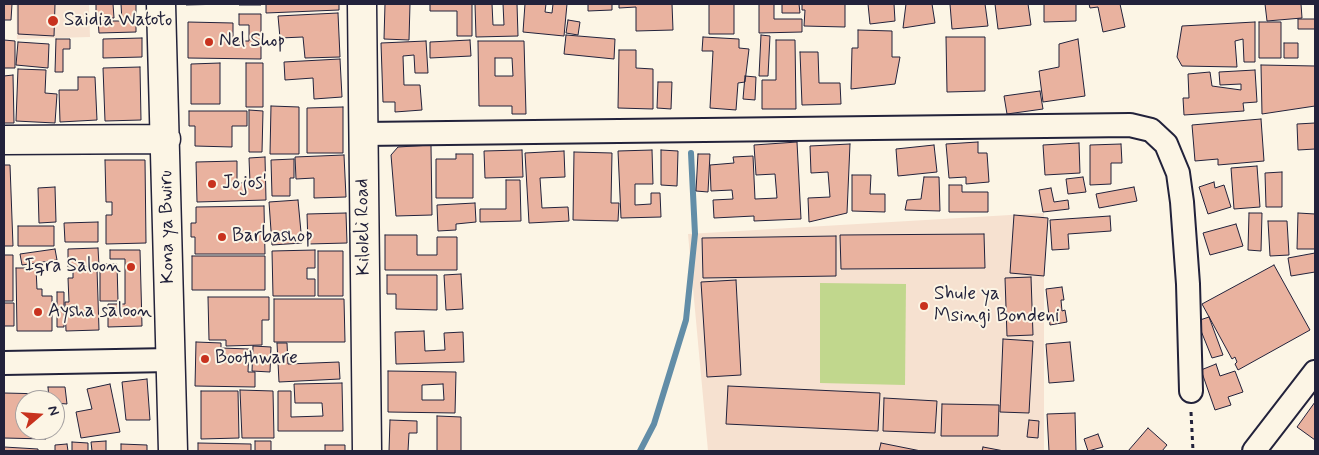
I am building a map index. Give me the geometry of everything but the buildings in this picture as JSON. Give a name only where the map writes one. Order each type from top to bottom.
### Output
[{"type":"street","name":"Kona ya Bwiru","points":[[161,4],[173,451]]},
{"type":"street","name":"Kiloleli Road","points":[[362,4],[367,451]]},
{"type":"street","points":[[364,134],[1130,125],[1151,130],[1166,144],[1178,173],[1188,284],[1191,391]]},
{"type":"street","points":[[4,140],[166,139]]},
{"type":"street","points":[[4,362],[171,360]]},
{"type":"street","points":[[1254,451],[1315,372]]},
{"type":"path","points":[[1191,391],[1193,451]]},
{"type":"shaded area","name":"Saidia Watoto","points":[[16,4],[89,4],[90,37],[17,39]]},
{"type":"shaded area","points":[[1044,213],[1044,451],[708,451],[688,234]]},
{"type":"green space","points":[[820,283],[906,284],[905,385],[820,383]]},
{"type":"waterway","points":[[640,451],[654,424],[686,320],[695,234],[691,153]]},
{"type":"place","name":"Saidia Watoto","points":[[53,21]]},
{"type":"place","name":"Nel Shop","points":[[209,42]]},
{"type":"place","name":"Jojos'","points":[[212,184]]},
{"type":"place","name":"Barbashop","points":[[222,237]]},
{"type":"place","name":"Iqra Saloon","points":[[131,267]]},
{"type":"place","name":"Shule ya Msingi Bondeni","points":[[924,306]]},
{"type":"place","name":"Aysha saloon","points":[[38,312]]},
{"type":"place","name":"Boothware","points":[[205,359]]}]
